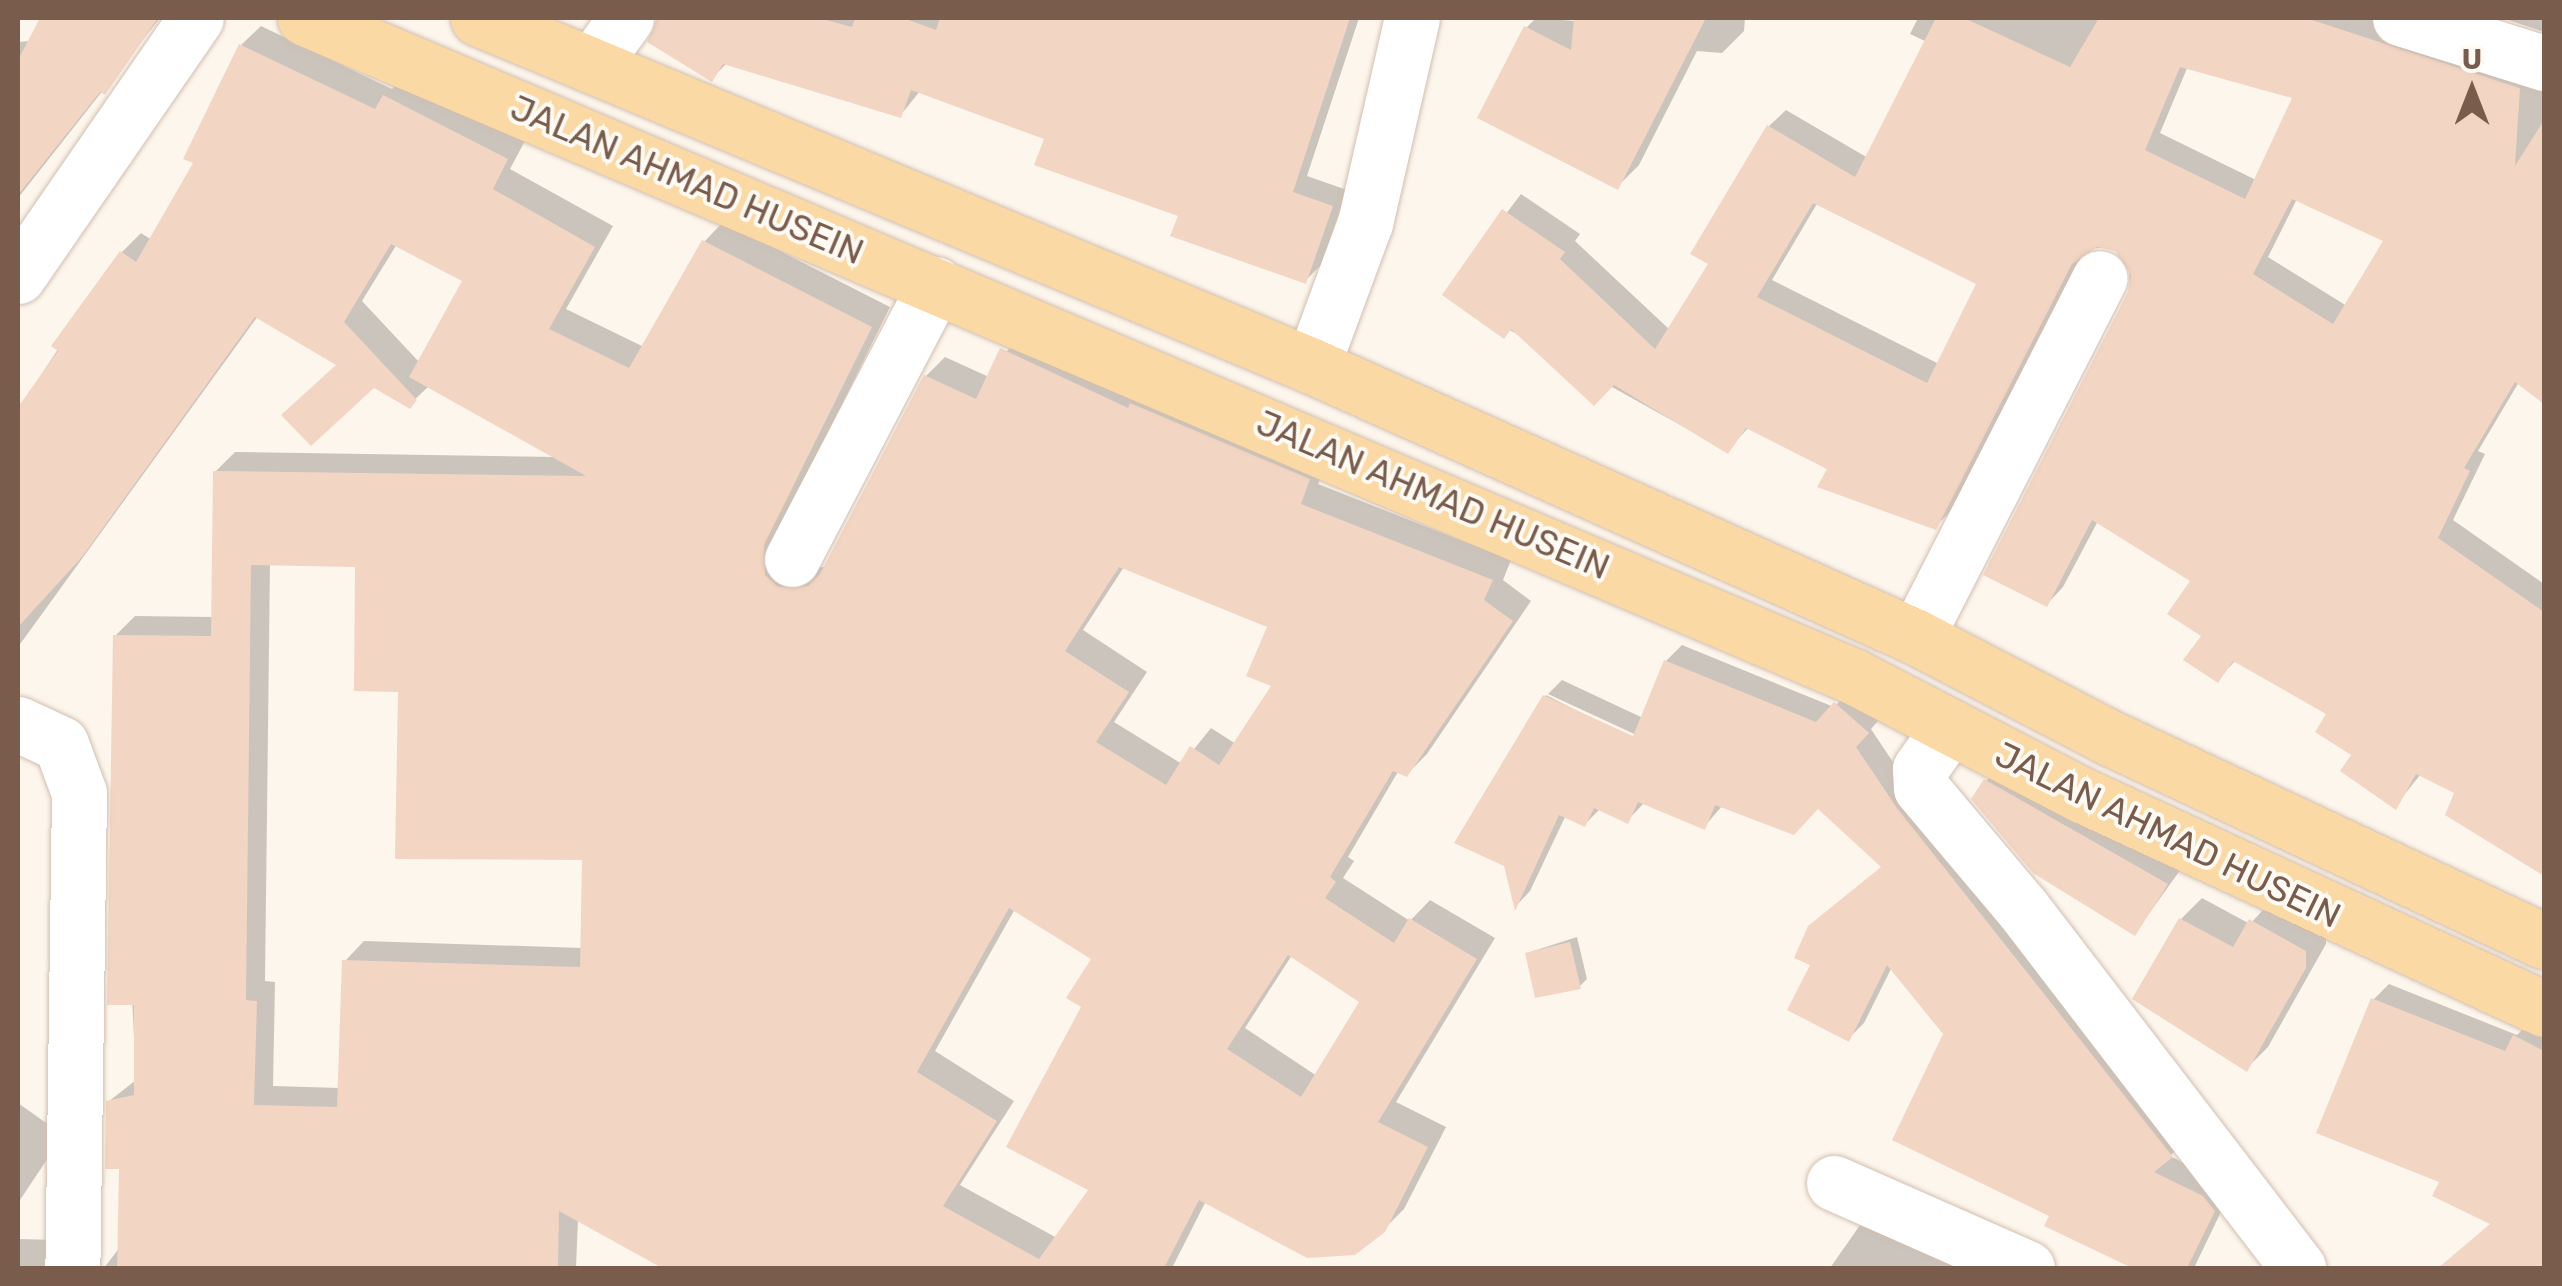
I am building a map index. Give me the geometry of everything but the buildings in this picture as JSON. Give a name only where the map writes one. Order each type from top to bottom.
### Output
[{"type":"main road","name":"JALAN AHMAD HUSEIN","points":[[304,18],[1837,669],[1948,729],[2426,959],[2544,1008]]},
{"type":"main road","name":"JALAN AHMAD HUSEIN","points":[[478,18],[1312,366],[1916,637],[2108,737],[2544,941]]},
{"type":"main road","points":[[911,275],[915,199]]},
{"type":"street","points":[[18,276],[196,18]]},
{"type":"street","points":[[592,65],[626,18]]},
{"type":"street","points":[[1312,366],[1365,223],[1412,18]]},
{"type":"street","points":[[2400,18],[2544,63]]},
{"type":"street","points":[[792,559],[911,275]]},
{"type":"street","points":[[1916,637],[2100,278]]},
{"type":"street","points":[[18,724],[61,744],[79,793],[72,1268]]},
{"type":"street","points":[[1948,729],[1920,769],[1921,788],[2023,909],[2298,1268]]},
{"type":"street","points":[[1834,1183],[2027,1268]]}]
